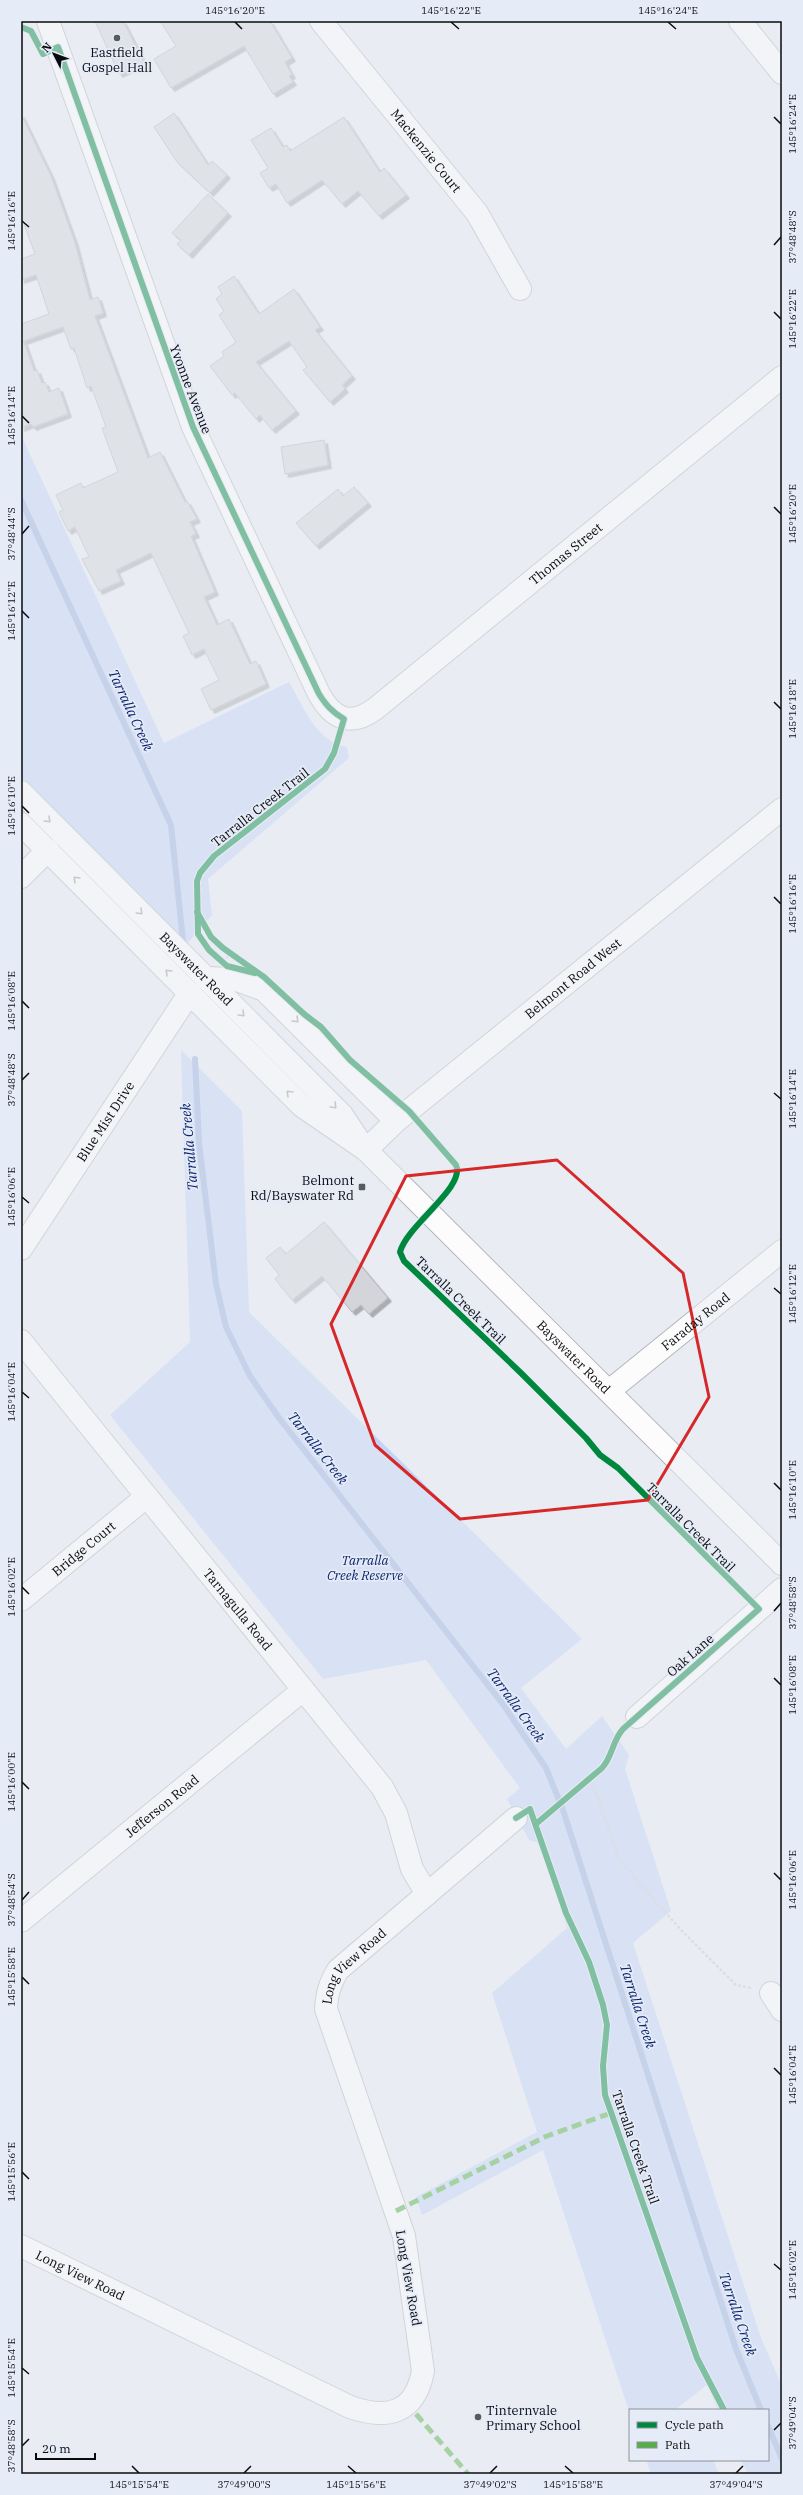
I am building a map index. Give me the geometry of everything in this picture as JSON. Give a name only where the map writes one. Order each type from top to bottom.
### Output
[{"type":"street","name":"Yvonne Avenue","points":[[48,21],[193,427],[319,694],[325,704],[334,713],[344,719]]},
{"type":"street","name":"Mackenzie Court","points":[[321,21],[477,212],[520,289]]},
{"type":"street","points":[[740,21],[782,73]]},
{"type":"street","name":"Thomas Street","points":[[344,719],[355,719],[374,709],[782,377]]},
{"type":"street","name":"Bayswater Road","points":[[21,792],[342,1115],[366,1150]]},
{"type":"street","name":"Belmont Road West","points":[[366,1150],[396,1121],[782,809]]},
{"type":"street","name":"Bayswater Road","points":[[21,824],[302,1106],[366,1150],[782,1564]]},
{"type":"street","points":[[21,878],[48,850]]},
{"type":"street","points":[[205,978],[260,981],[274,998],[396,1121]]},
{"type":"street","name":"Blue Mist Drive","points":[[21,1249],[189,994],[205,978]]},
{"type":"street","name":"Faraday Road","points":[[609,1392],[782,1251]]},
{"type":"street","name":"Tarnagulla Road","points":[[21,1341],[382,1787],[396,1813],[412,1869],[427,1894]]},
{"type":"street","name":"Bridge Court","points":[[21,1600],[146,1497]]},
{"type":"street","name":"Oak Lane","points":[[637,1717],[782,1589]]},
{"type":"street","name":"Jefferson Road","points":[[21,1921],[303,1690]]},
{"type":"street","name":"Long View Road","points":[[21,2246],[350,2407],[368,2413],[382,2415],[406,2404],[413,2397],[420,2384],[423,2371],[404,2236],[326,2009],[331,1982],[338,1970],[516,1818]]},
{"type":"path","points":[[223,948],[234,956]]},
{"type":"path","points":[[220,960],[227,966]]},
{"type":"path","points":[[584,1784],[598,1772]]},
{"type":"path","points":[[591,1778],[619,1860],[682,1932],[736,1985],[777,2001]]},
{"type":"highlighted area","points":[[557,1160],[683,1273],[709,1397],[648,1500],[460,1519],[375,1445],[331,1324],[406,1176]]},
{"type":"green space","points":[[21,435],[164,743],[289,682],[312,722],[319,730],[336,744],[347,747],[349,758],[208,879],[212,915],[187,944],[21,777]]},
{"type":"green space","name":"Tarralla Creek Reserve","points":[[181,1050],[242,1111],[249,1312],[582,1639],[521,1688],[566,1749],[602,1716],[629,1755],[625,1769],[671,1911],[633,1943],[761,2338],[782,2386],[782,2474],[748,2474],[742,2461],[769,2461],[769,2409],[718,2409],[707,2385],[676,2409],[629,2409],[629,2411],[543,2150],[422,2215],[416,2197],[537,2132],[492,1993],[567,1928],[539,1843],[529,1840],[507,1799],[520,1788],[426,1660],[323,1679],[110,1415],[190,1342]]},
{"type":"green space","points":[[650,2461],[713,2461],[719,2474],[651,2474],[647,2463]]},
{"type":"building","points":[[95,21],[123,21],[144,62],[119,74]]},
{"type":"building","points":[[160,21],[270,21],[292,58],[285,62],[292,75],[289,76],[293,82],[273,94],[244,46],[171,88],[154,59],[176,46]]},
{"type":"building","points":[[174,113],[208,165],[212,161],[227,175],[210,193],[177,162],[154,127]]},
{"type":"building","points":[[21,114],[51,176],[75,243],[90,300],[98,297],[103,313],[95,316],[148,458],[160,452],[185,502],[187,501],[197,519],[190,522],[196,534],[191,536],[215,592],[204,597],[217,625],[229,619],[250,664],[256,661],[266,684],[211,710],[201,689],[219,680],[204,649],[192,655],[183,636],[189,633],[151,553],[116,570],[121,581],[99,591],[82,559],[89,557],[75,527],[68,531],[59,512],[63,510],[56,495],[81,483],[83,488],[118,472],[102,428],[106,427],[91,386],[87,388],[74,348],[71,349],[63,327],[21,342],[21,324],[49,314],[36,275],[21,280],[21,259],[35,254],[21,216]]},
{"type":"building","points":[[344,117],[380,172],[384,168],[406,195],[379,216],[358,191],[342,204],[322,180],[287,203],[276,184],[269,188],[260,173],[268,168],[251,140],[271,128],[283,147],[287,145],[290,151]]},
{"type":"building","points":[[208,194],[228,213],[189,255],[177,244],[181,240],[172,233]]},
{"type":"building","points":[[234,276],[259,314],[294,289],[320,327],[315,330],[352,376],[342,385],[345,389],[330,402],[303,370],[307,367],[289,341],[256,362],[296,411],[272,430],[260,415],[256,419],[235,393],[232,395],[210,366],[224,356],[222,352],[236,342],[219,315],[224,311],[216,299],[222,294],[218,287]]},
{"type":"building","points":[[24,342],[34,371],[37,370],[42,383],[45,382],[49,392],[59,388],[68,414],[33,427],[31,424],[21,428],[21,343]]},
{"type":"building","points":[[324,440],[328,465],[285,474],[281,447]]},
{"type":"building","points":[[354,487],[368,503],[316,546],[296,523],[338,489],[343,496]]},
{"type":"building","points":[[324,1222],[388,1298],[369,1314],[361,1305],[352,1312],[322,1276],[292,1300],[275,1279],[279,1275],[266,1258],[280,1247],[286,1254]]},
{"type":"waterway","name":"Tarralla Creek","points":[[21,500],[171,825],[183,941]]},
{"type":"waterway","name":"Tarralla Creek","points":[[195,1059],[199,1143],[216,1284],[226,1327],[250,1376],[279,1418],[502,1703],[546,1768],[563,1810],[736,2349],[761,2409]]},
{"type":"waterway","name":"Tarralla Creek","points":[[769,2428],[782,2459]]},
{"type":"marked path","points":[[396,2211],[547,2136],[611,2113]]},
{"type":"marked path","points":[[416,2414],[468,2474]]},
{"type":"cycle path","name":"Tarralla Creek Trail","points":[[21,27],[31,31],[43,54],[58,47],[193,427],[319,694],[324,702],[336,714],[344,719],[334,753],[325,769],[214,856],[200,873],[197,881],[198,934],[209,950],[227,966],[255,973]]},
{"type":"cycle path","name":"Tarralla Creek Trail","points":[[197,912],[211,937],[223,948],[264,977],[304,1014],[321,1027],[350,1060],[409,1111],[456,1165],[457,1174],[445,1195],[405,1241],[400,1252],[404,1261],[521,1373],[586,1438],[600,1455],[618,1468],[759,1609],[623,1729],[602,1768],[537,1823]]},
{"type":"cycle path","name":"Tarralla Creek Trail","points":[[516,1818],[530,1809],[566,1913],[589,1962],[603,2005],[607,2025],[603,2066],[605,2095],[697,2358],[723,2409]]},
{"type":"place","name":"Eastfield Gospel Hall","points":[[117,38]]},
{"type":"place","name":"Belmont Rd/Bayswater Rd","points":[[362,1187]]},
{"type":"place","name":"Tinternvale Primary School","points":[[478,2417]]}]
